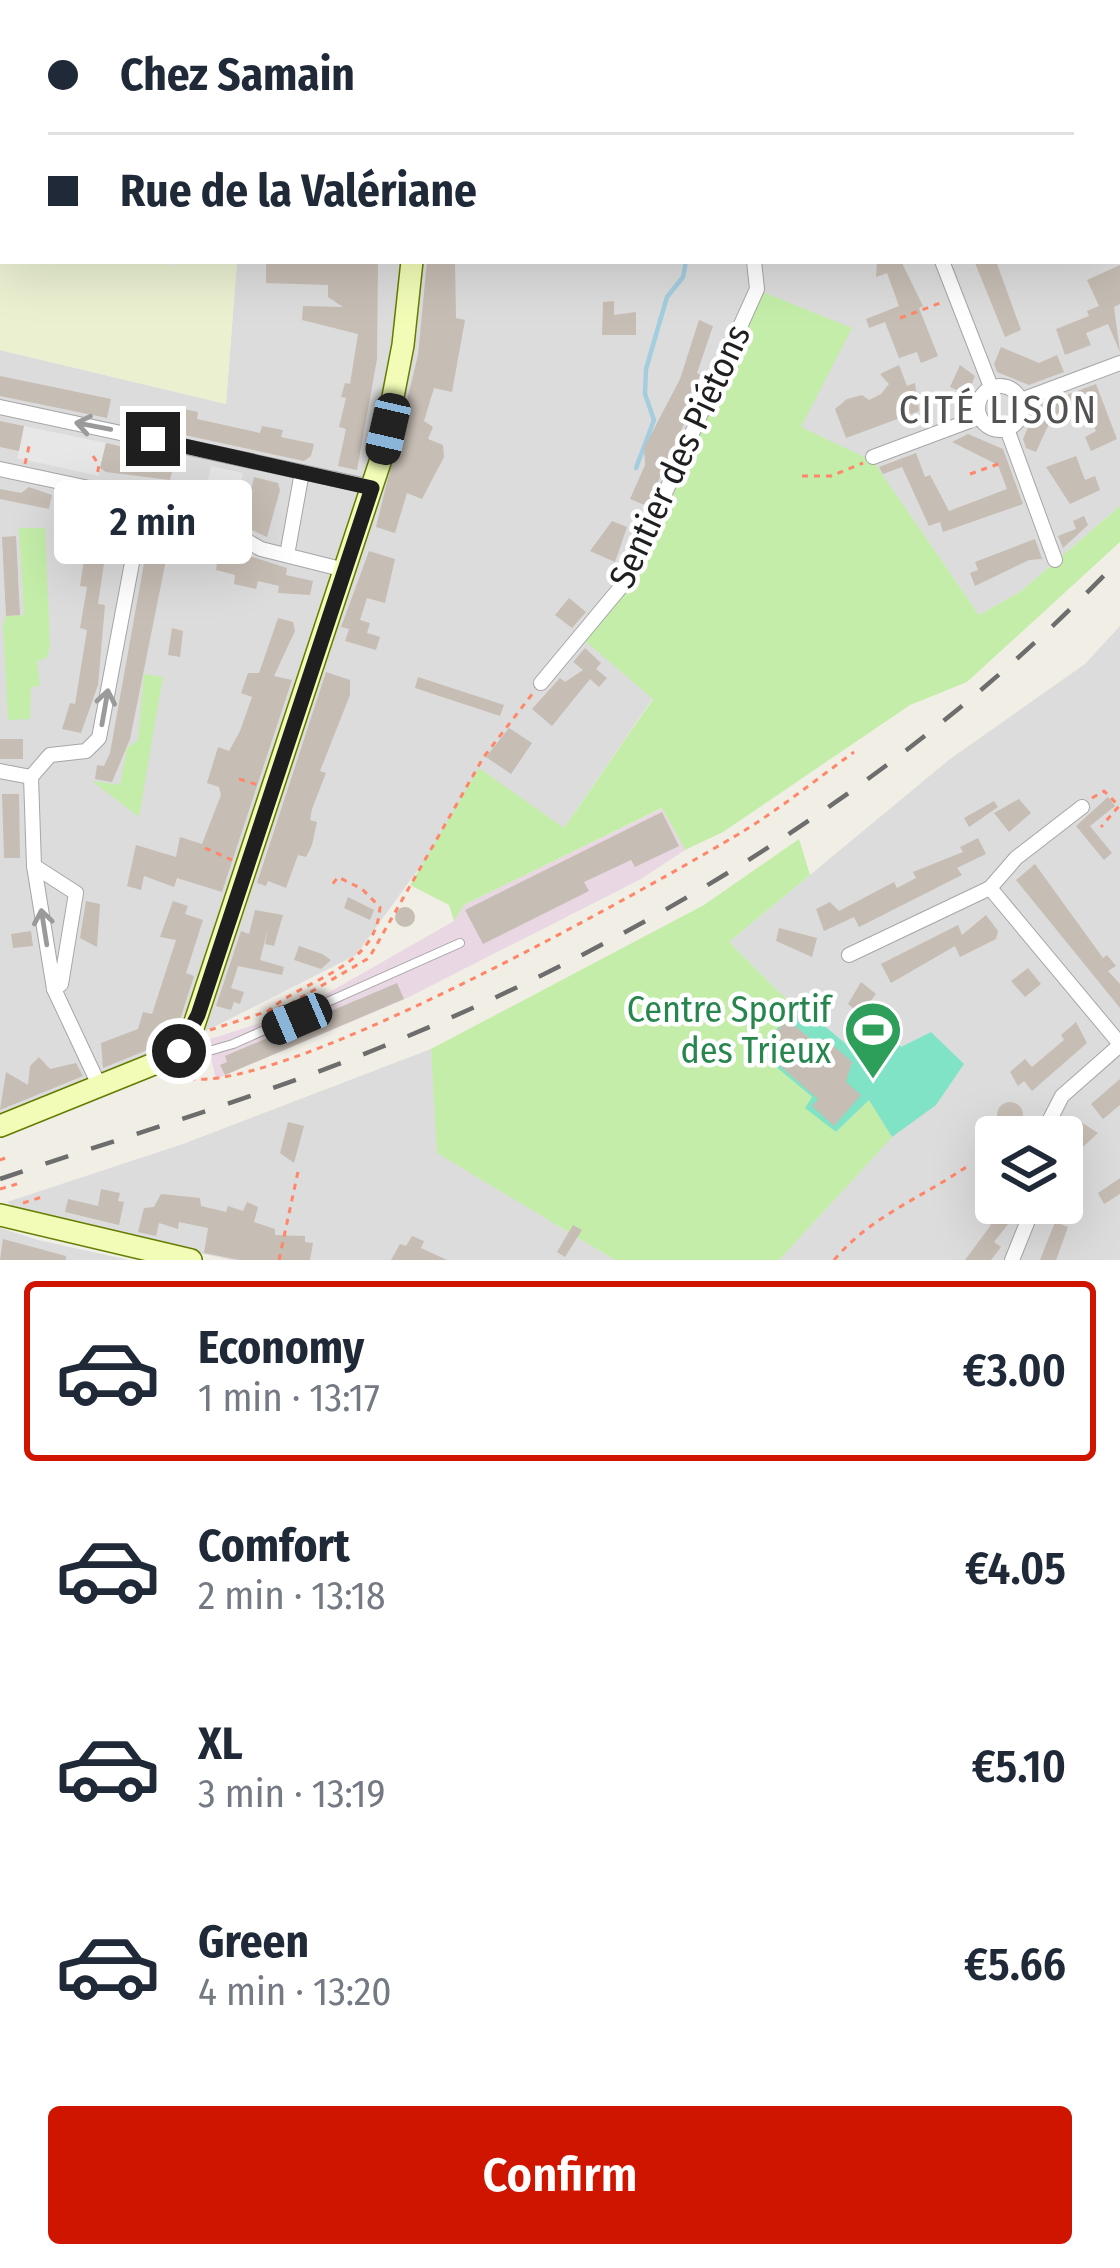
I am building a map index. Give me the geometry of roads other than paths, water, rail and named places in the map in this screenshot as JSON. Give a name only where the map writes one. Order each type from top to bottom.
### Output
[{"type":"street","points":[[0,1126],[182,1046],[372,488],[394,399],[412,264]]},
{"type":"street","name":"Sentier des Piétons","points":[[542,683],[625,582],[757,289],[754,264]]},
{"type":"street","points":[[943,264],[991,387]]},
{"type":"street","points":[[1021,400],[1120,363]]},
{"type":"street","points":[[991,387],[1012,389],[1021,400],[1020,417],[1007,429],[988,427],[980,417],[979,400],[991,387]]},
{"type":"street","points":[[0,407],[372,488]]},
{"type":"street","points":[[873,458],[980,417]]},
{"type":"street","points":[[1007,429],[1055,560]]},
{"type":"street","points":[[0,469],[117,494],[141,515],[240,537],[345,570]]},
{"type":"street","points":[[287,555],[302,472]]},
{"type":"street","points":[[99,1085],[54,989],[34,866],[31,777],[50,755],[86,752],[98,738],[135,525],[141,515]]},
{"type":"street","points":[[0,771],[31,777]]},
{"type":"street","points":[[849,956],[990,888],[1016,858],[1082,807]]},
{"type":"street","points":[[34,866],[76,893],[61,985],[54,989]]},
{"type":"street","points":[[990,888],[1120,1045],[1062,1096],[1052,1116]]},
{"type":"street","points":[[0,1215],[191,1260]]},
{"type":"street","points":[[1012,1260],[1027,1224]]},
{"type":"lane","points":[[182,1046],[209,1052],[233,1044],[460,943]]},
{"type":"waterway","points":[[636,468],[654,420],[645,394],[646,369],[667,297],[683,277],[685,264]]},
{"type":"railway","points":[[0,1179],[379,1048],[582,955],[680,901],[868,779],[1041,637],[1120,559]]},
{"type":"place","name":"Centre Sportif des Trieux","points":[[873,1081]]},
{"type":"district","name":"CITÉ LISON","points":[[999,409]]}]
